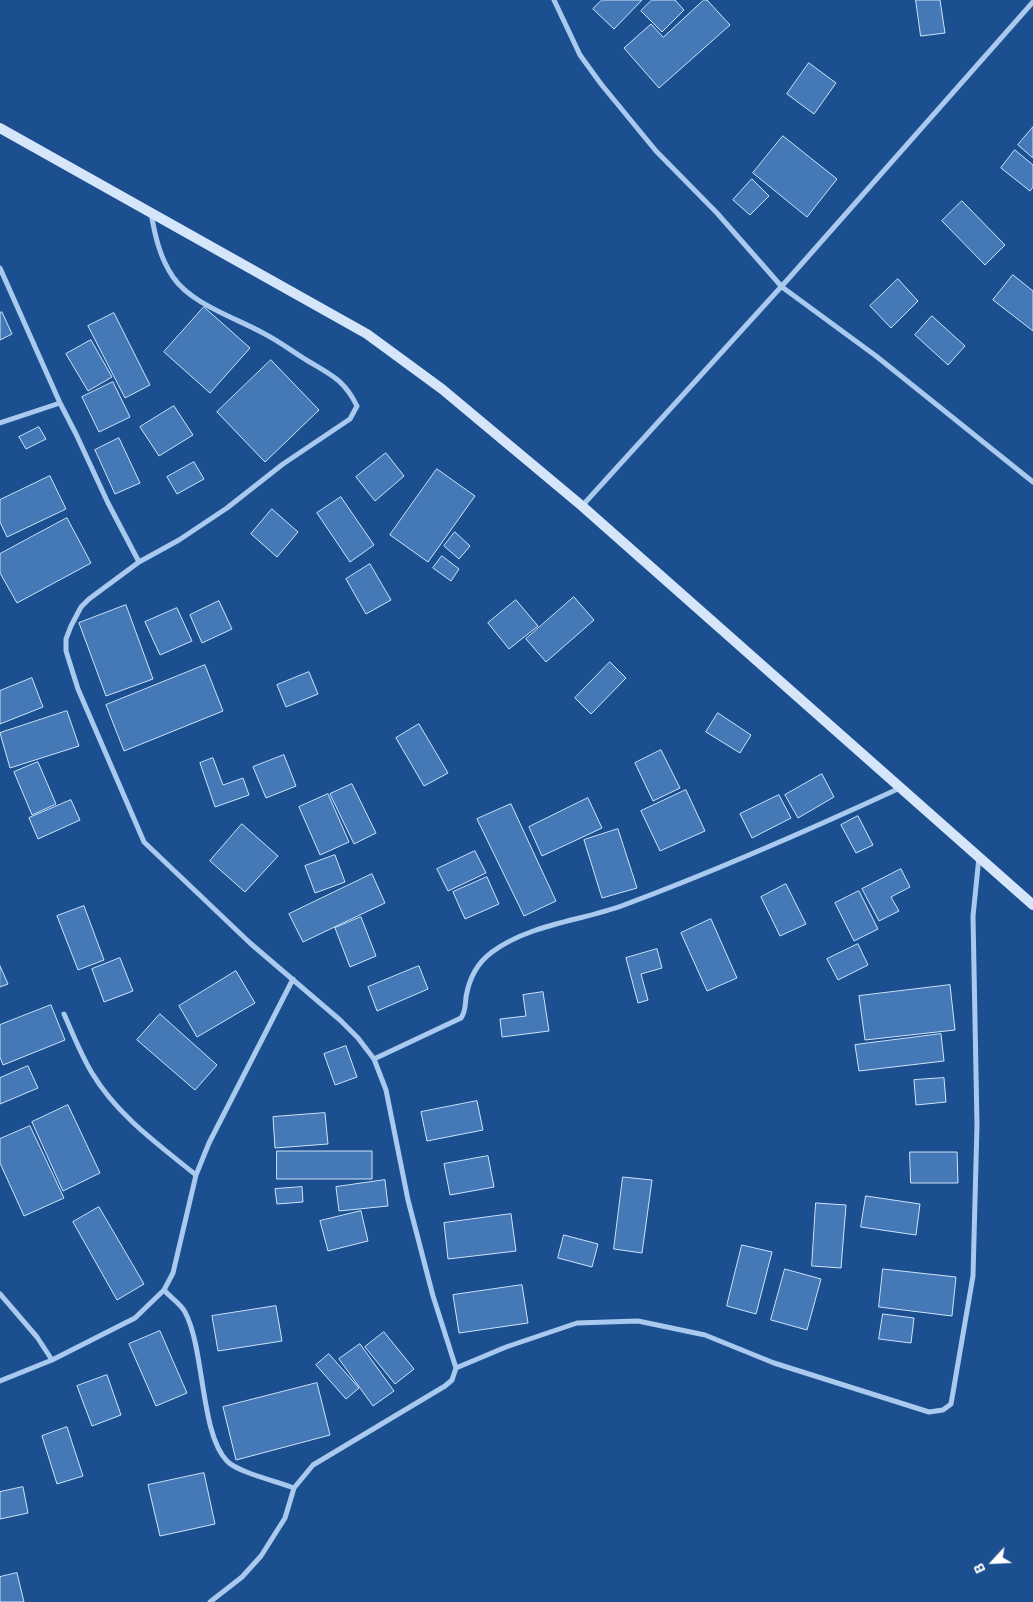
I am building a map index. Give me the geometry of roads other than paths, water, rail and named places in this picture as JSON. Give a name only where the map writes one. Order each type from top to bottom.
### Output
[{"type":"street","points":[[554,0],[580,54],[601,84],[656,151],[717,213],[782,287],[876,356],[1033,482]]},
{"type":"street","points":[[582,506],[782,287],[1033,2]]},
{"type":"street","points":[[0,128],[367,334],[442,390],[582,506],[1033,905]]},
{"type":"street","points":[[151,212],[156,240],[174,279],[186,290],[211,307],[264,334],[337,379],[349,388],[357,406],[350,419],[283,464],[227,508],[179,540],[139,562],[81,607],[66,639],[70,666],[112,772],[144,842],[250,943],[340,1020],[358,1038],[374,1059],[386,1090],[408,1200],[433,1296],[456,1368],[452,1380],[444,1386],[313,1464],[294,1488],[285,1518],[261,1556],[242,1576],[210,1602]]},
{"type":"street","points":[[0,268],[60,403],[108,503],[139,562]]},
{"type":"street","points":[[0,422],[60,403]]},
{"type":"street","points":[[374,1059],[462,1018],[466,1008],[470,980],[474,972],[491,952],[507,943],[551,925],[614,908],[709,873],[900,788]]},
{"type":"street","points":[[456,1368],[506,1347],[576,1323],[638,1321],[705,1335],[774,1363],[929,1412],[943,1410],[951,1404],[973,1276],[976,1126],[973,916],[979,857]]},
{"type":"street","points":[[0,1380],[52,1360],[135,1318],[164,1290],[173,1273],[196,1175],[225,1108],[293,979]]},
{"type":"street","points":[[64,1014],[92,1073],[102,1088],[142,1131],[196,1175]]},
{"type":"street","points":[[164,1290],[184,1309],[191,1326],[212,1428],[219,1449],[228,1462],[294,1488]]},
{"type":"street","points":[[0,1294],[37,1337],[52,1360]]}]
